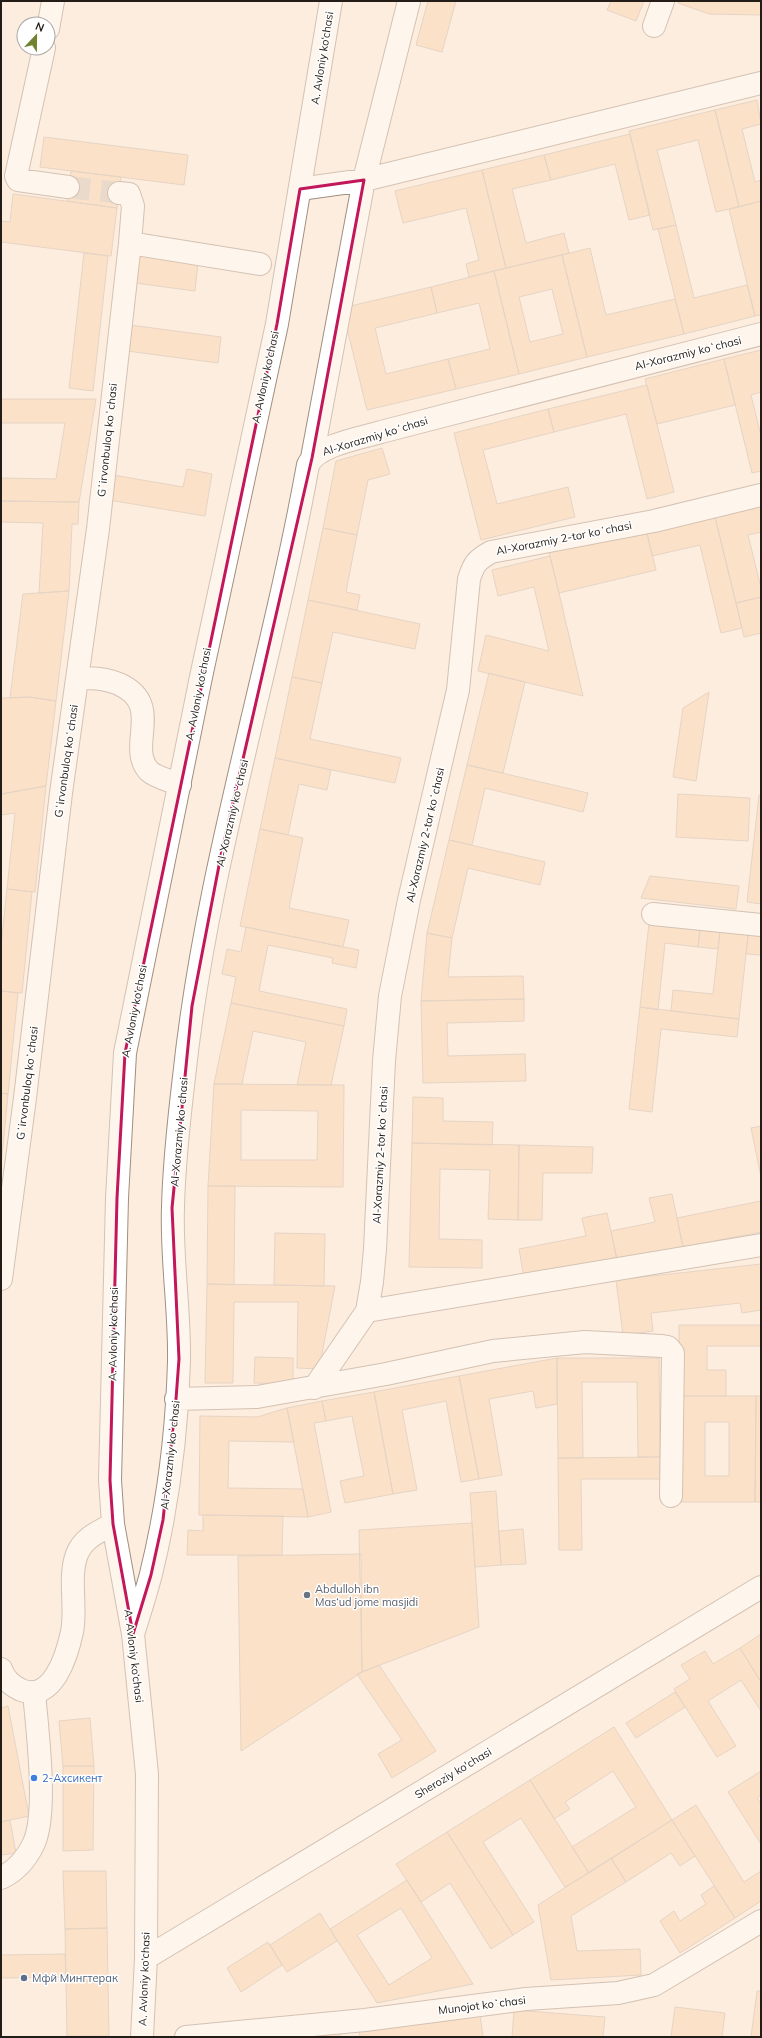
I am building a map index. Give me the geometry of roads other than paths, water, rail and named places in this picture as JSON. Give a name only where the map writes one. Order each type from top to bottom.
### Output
[{"type":"street","points":[[50,16],[53,1]]},
{"type":"street","name":"A. Avloniy ko‘chasi","points":[[142,2037],[146,1958],[147,1774],[133,1634],[113,1524],[110,1480],[113,1312],[124,1053],[201,677],[277,324],[331,1]]},
{"type":"street","points":[[312,458],[364,180],[409,1]]},
{"type":"street","points":[[654,26],[663,1]]},
{"type":"street","points":[[42,56],[16,176],[18,180],[68,187]]},
{"type":"street","points":[[300,189],[364,180],[761,83]]},
{"type":"street","name":"Gʻirvonbuloq koʻchasi","points":[[1,1279],[25,1098],[60,801],[98,529],[130,243],[133,206],[130,194],[119,193]]},
{"type":"street","points":[[130,243],[260,264]]},
{"type":"street","name":"Al-Xorazmiy koʻchasi","points":[[133,1634],[151,1575],[163,1520],[176,1399],[179,1359],[172,1208],[183,1079],[192,1006],[221,855],[270,651],[308,465],[312,458],[332,447],[381,432],[761,334]]},
{"type":"street","name":"Al-Xorazmiy 2-tor koʻchasi","points":[[314,1388],[366,1311],[374,1255],[384,1061],[390,996],[410,900],[458,690],[469,579],[472,569],[477,560],[491,552],[654,521],[761,495]]},
{"type":"street","points":[[77,679],[92,677],[112,680],[131,690],[139,700],[143,717],[143,760],[149,771],[180,785]]},
{"type":"street","points":[[653,914],[761,925]]},
{"type":"street","points":[[366,1311],[761,1245]]},
{"type":"street","points":[[176,1399],[257,1397],[314,1388],[493,1351],[585,1342],[668,1348],[673,1353],[671,1496]]},
{"type":"street","points":[[1,1669],[9,1683],[23,1690],[34,1692],[46,1688],[56,1678],[72,1632],[74,1564],[78,1552],[85,1540],[113,1524]]},
{"type":"street","name":"Sheroziy ko'chasi","points":[[146,1958],[761,1588]]},
{"type":"street","points":[[1,1878],[8,1875],[22,1863],[34,1842],[40,1814],[34,1692]]},
{"type":"street","name":"Munojot koʻchasi","points":[[186,2037],[365,2020],[526,1999],[618,1993],[654,1985],[761,1921]]},
{"type":"tunnel","points":[[68,187],[119,193]]},
{"type":"place","name":"Abdulloh ibn Mas‘ud jome masjidi","points":[[307,1595]]},
{"type":"place","name":"2-Ахсикент","points":[[34,1778]]},
{"type":"place","name":"Мфй Мингтерак","points":[[24,1978]]}]
